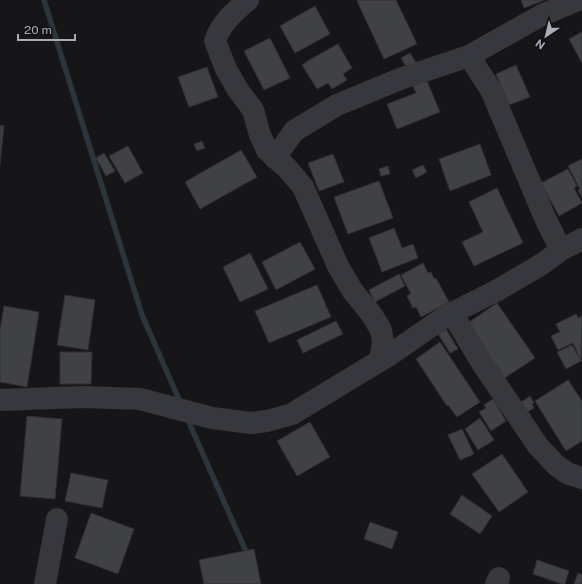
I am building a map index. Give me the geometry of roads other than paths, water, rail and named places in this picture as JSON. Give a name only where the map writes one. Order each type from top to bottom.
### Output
[{"type":"street","points":[[248,0],[231,14],[219,30],[215,41],[226,69],[238,90],[253,110],[260,135],[267,150],[288,169],[303,187],[338,266],[352,290],[372,314],[381,330],[383,342],[380,360]]},
{"type":"street","points":[[275,158],[294,131],[337,105],[400,79],[468,56],[542,15],[578,0]]},
{"type":"street","points":[[468,56],[491,90],[545,218],[561,250]]},
{"type":"street","points":[[0,400],[82,397],[140,399],[212,418],[252,423],[266,422],[292,414],[405,346],[446,316],[496,291],[542,264],[561,250],[582,239]]},
{"type":"street","points":[[452,313],[482,363],[538,446],[556,465],[567,473],[582,478]]},
{"type":"street","points":[[45,584],[57,520]]},
{"type":"waterway","points":[[44,0],[142,315],[181,404]]},
{"type":"waterway","points":[[187,418],[248,556]]}]
